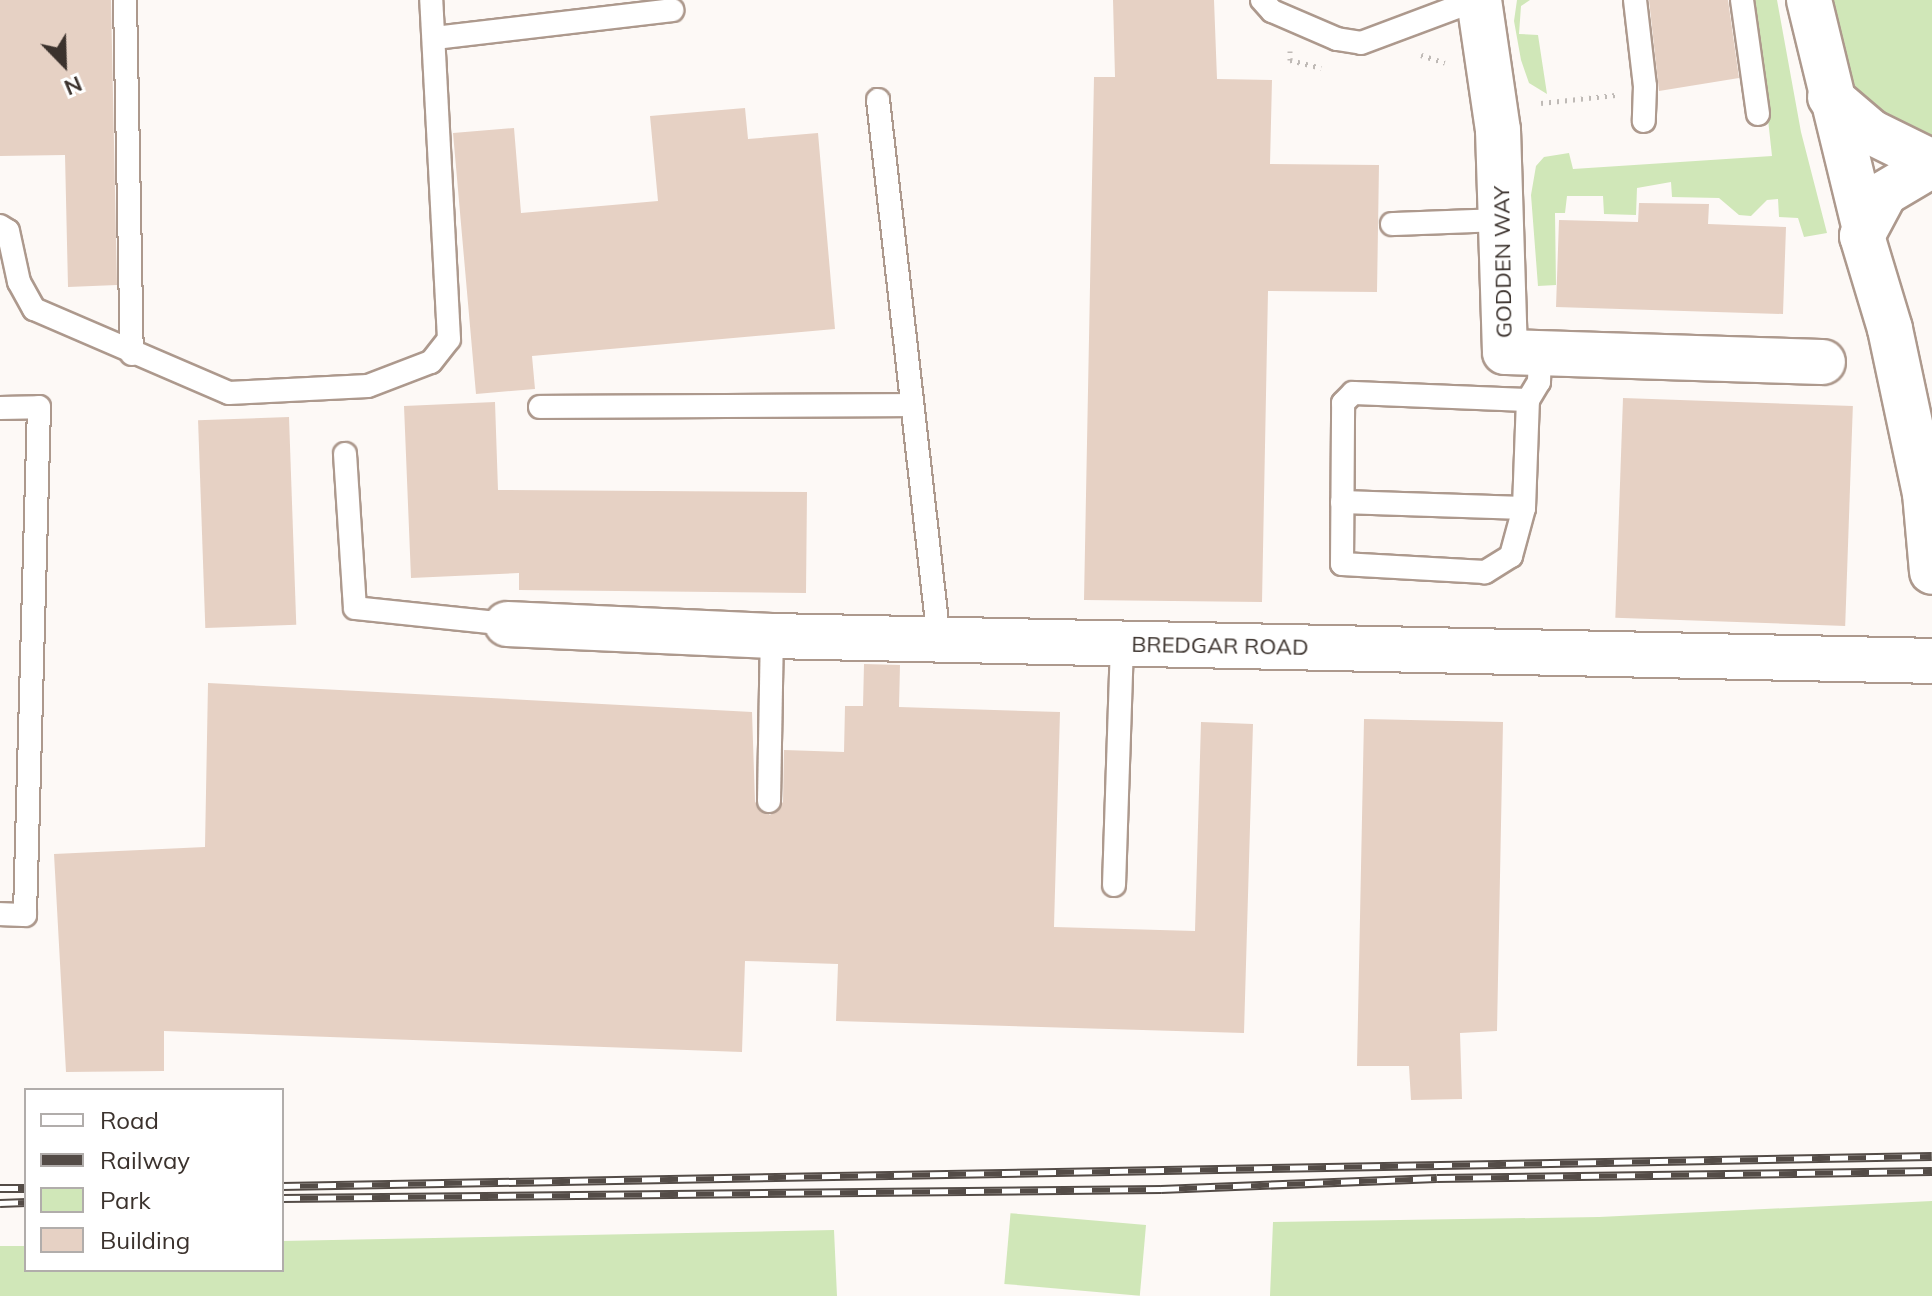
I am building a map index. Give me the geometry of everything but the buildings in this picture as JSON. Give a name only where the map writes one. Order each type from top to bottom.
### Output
[{"type":"street","name":"GODDEN WAY","points":[[1478,0],[1493,81],[1503,220],[1505,352],[1823,362]]},
{"type":"street","points":[[1809,0],[1830,97],[1864,226],[1863,241],[1890,329],[1925,493],[1932,572]]},
{"type":"street","points":[[1830,97],[1871,132],[1932,164]]},
{"type":"street","points":[[1864,226],[1885,193],[1932,164]]},
{"type":"street","name":"BREDGAR ROAD","points":[[507,624],[772,636],[1932,661]]},
{"type":"lane","points":[[125,0],[132,354]]},
{"type":"lane","points":[[0,226],[8,231],[19,282],[34,309],[132,354],[229,393],[368,386],[431,362],[449,339],[431,0]]},
{"type":"lane","points":[[1262,0],[1272,11],[1361,43],[1478,0]]},
{"type":"lane","points":[[1635,0],[1645,92],[1644,121]]},
{"type":"lane","points":[[1742,0],[1758,114]]},
{"type":"lane","points":[[435,38],[672,10]]},
{"type":"lane","points":[[878,100],[939,640]]},
{"type":"lane","points":[[1392,224],[1503,220]]},
{"type":"lane","points":[[1528,400],[1353,393],[1343,403],[1342,564],[1352,568],[1485,572],[1511,556],[1524,508],[1528,400],[1539,382],[1540,353]]},
{"type":"lane","points":[[540,407],[912,405]]},
{"type":"lane","points":[[0,408],[39,407],[25,915],[0,914]]},
{"type":"lane","points":[[345,454],[355,608],[507,624]]},
{"type":"lane","points":[[1342,502],[1524,508]]},
{"type":"lane","points":[[769,801],[772,636]]},
{"type":"lane","points":[[1114,885],[1122,644]]},
{"type":"path","points":[[1541,103],[1645,92]]},
{"type":"green space","points":[[1517,0],[1530,0],[1521,6],[1519,34],[1538,35],[1547,94],[1529,83],[1521,60],[1514,21]]},
{"type":"green space","points":[[1755,0],[1777,0],[1801,132],[1827,233],[1804,237],[1798,218],[1779,217],[1778,199],[1767,200],[1751,216],[1739,215],[1719,198],[1672,197],[1671,182],[1637,188],[1636,215],[1604,214],[1603,196],[1567,196],[1565,213],[1555,213],[1556,285],[1538,286],[1531,195],[1536,166],[1544,157],[1569,153],[1573,169],[1772,156]]},
{"type":"green space","points":[[1818,0],[1932,0],[1932,142],[1861,110]]},
{"type":"green space","points":[[1932,1201],[1932,1296],[1270,1296],[1273,1222],[1599,1217]]},
{"type":"green space","points":[[1011,1213],[1146,1225],[1140,1296],[1004,1284]]},
{"type":"green space","points":[[834,1230],[837,1296],[0,1296],[0,1246],[24,1246],[24,1272],[284,1272],[284,1241]]},
{"type":"railway","points":[[284,1186],[1932,1156]]},
{"type":"railway","points":[[284,1198],[1161,1189],[1437,1178],[1932,1171]]},
{"type":"railway","points":[[0,1188],[24,1188]]},
{"type":"railway","points":[[0,1203],[24,1202]]}]
